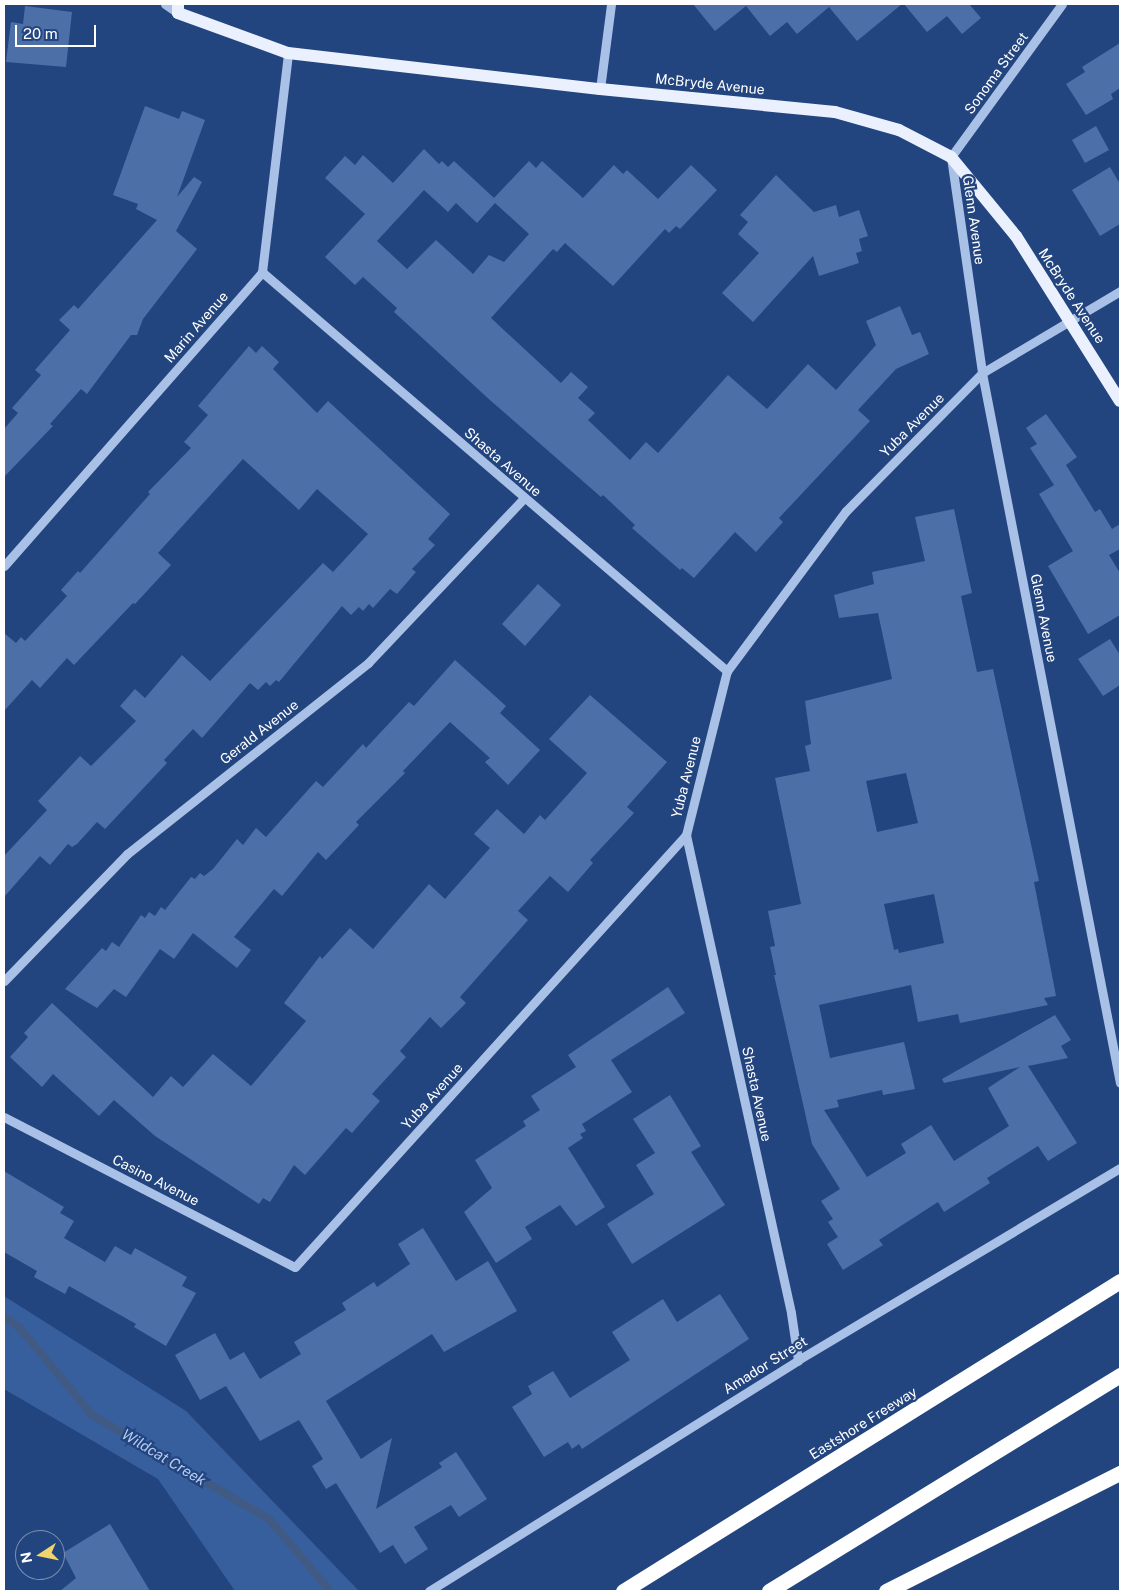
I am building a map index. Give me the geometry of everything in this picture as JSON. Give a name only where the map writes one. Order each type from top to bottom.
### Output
[{"type":"highway","name":"Eastshore Freeway","points":[[622,1591],[1120,1282]]},
{"type":"highway","points":[[769,1591],[1120,1375]]},
{"type":"highway","points":[[886,1591],[1120,1473]]},
{"type":"main road","name":"McBryde Avenue","points":[[178,8],[288,53],[600,89],[835,112],[899,130],[951,156],[1016,236],[1120,401]]},
{"type":"street","points":[[166,4],[178,8]]},
{"type":"street","points":[[600,89],[611,4]]},
{"type":"street","name":"Sonoma Street","points":[[951,156],[1062,4]]},
{"type":"street","points":[[262,272],[288,53]]},
{"type":"street","name":"Glenn Avenue","points":[[951,156],[982,374],[1120,1083]]},
{"type":"street","name":"Shasta Avenue","points":[[262,272],[727,671]]},
{"type":"street","name":"Marin Avenue","points":[[4,566],[262,272]]},
{"type":"street","name":"Yuba Avenue","points":[[296,1267],[686,835],[727,671],[846,511],[982,374],[1120,291]]},
{"type":"street","name":"Gerald Avenue","points":[[4,981],[128,854],[368,663],[524,498]]},
{"type":"street","name":"Shasta Avenue","points":[[686,835],[791,1313],[798,1360]]},
{"type":"street","name":"Casino Avenue","points":[[4,1117],[296,1267]]},
{"type":"street","name":"Amador Street","points":[[429,1591],[798,1360],[1120,1168]]},
{"type":"shaded area","points":[[4,1296],[186,1411],[359,1591],[235,1591],[158,1479],[4,1389]]},
{"type":"building","points":[[693,4],[902,4],[857,41],[829,7],[797,34],[787,22],[770,36],[746,6],[715,31]]},
{"type":"building","points":[[904,4],[969,4],[981,18],[962,34],[947,16],[927,32]]},
{"type":"building","points":[[25,6],[72,12],[66,67],[6,62],[11,22],[23,24]]},
{"type":"building","points":[[1120,43],[1120,88],[1111,94],[1113,99],[1086,115],[1066,84],[1085,72],[1082,67]]},
{"type":"building","points":[[145,106],[179,119],[182,111],[205,120],[177,197],[194,177],[202,182],[176,231],[197,249],[143,319],[137,335],[131,335],[87,394],[81,389],[50,424],[53,426],[4,477],[4,429],[18,413],[12,408],[41,375],[35,370],[70,330],[59,320],[74,305],[78,309],[157,220],[136,209],[138,204],[113,195]]},
{"type":"building","points":[[1096,126],[1109,150],[1085,163],[1072,140]]},
{"type":"building","points":[[424,149],[439,164],[442,161],[448,167],[454,161],[494,198],[529,161],[536,168],[542,161],[583,198],[614,165],[623,174],[627,170],[658,199],[691,165],[717,190],[680,229],[676,226],[669,233],[665,229],[613,286],[565,243],[557,252],[553,249],[491,318],[561,383],[571,372],[588,387],[578,398],[595,413],[588,420],[630,460],[646,442],[658,453],[728,375],[767,409],[808,364],[836,390],[876,345],[866,321],[900,306],[912,335],[920,332],[929,354],[896,369],[858,410],[870,421],[779,518],[783,522],[756,552],[735,532],[694,578],[682,568],[680,570],[632,528],[635,525],[603,495],[601,497],[491,401],[394,312],[397,308],[363,277],[355,285],[325,257],[365,214],[325,178],[345,156],[355,165],[363,155],[393,183]],"holes":[[[424,190],[448,212],[456,203],[477,223],[495,203],[529,234],[504,262],[489,255],[473,274],[436,240],[407,269],[377,241]]]},
{"type":"building","points":[[1110,167],[1120,184],[1120,224],[1100,236],[1072,190]]},
{"type":"building","points":[[776,175],[814,212],[836,205],[839,217],[859,210],[868,236],[859,239],[862,251],[856,253],[859,263],[819,276],[813,256],[753,322],[722,293],[759,253],[738,234],[748,222],[740,215]]},
{"type":"building","points":[[249,346],[256,353],[262,346],[279,362],[273,369],[317,413],[328,401],[450,514],[428,539],[435,545],[412,569],[416,572],[397,594],[390,589],[373,608],[369,604],[363,611],[359,607],[351,615],[342,606],[279,682],[276,680],[270,686],[266,682],[258,690],[250,683],[202,738],[193,729],[164,760],[167,763],[105,829],[97,822],[77,844],[72,847],[68,844],[50,865],[40,856],[4,897],[4,856],[47,810],[38,801],[80,756],[91,766],[136,721],[120,706],[135,689],[145,698],[182,655],[210,681],[323,563],[333,572],[368,534],[317,489],[299,510],[243,459],[158,553],[171,565],[135,604],[133,603],[74,665],[67,658],[40,688],[32,680],[4,711],[4,633],[16,643],[21,637],[25,641],[67,596],[61,590],[78,571],[80,573],[150,494],[148,492],[191,448],[184,442],[208,415],[198,406]]},
{"type":"building","points":[[1046,414],[1077,457],[1066,465],[1095,512],[1100,509],[1112,529],[1120,524],[1120,549],[1109,555],[1120,573],[1120,615],[1088,634],[1048,566],[1073,551],[1039,494],[1054,485],[1030,448],[1037,444],[1026,428]]},
{"type":"building","points":[[954,509],[972,593],[961,596],[977,672],[993,669],[1039,881],[1034,882],[1056,996],[1044,998],[1048,1005],[960,1023],[958,1014],[918,1022],[911,985],[819,1005],[830,1058],[904,1042],[915,1089],[883,1095],[882,1090],[837,1100],[839,1107],[824,1110],[867,1177],[906,1153],[901,1144],[931,1125],[954,1161],[1009,1126],[988,1088],[1020,1067],[944,1083],[942,1079],[1055,1015],[1071,1040],[1061,1046],[1068,1058],[1028,1066],[1077,1143],[1048,1161],[1038,1146],[987,1178],[990,1183],[944,1212],[938,1202],[879,1240],[883,1245],[843,1270],[827,1244],[838,1237],[828,1222],[833,1219],[821,1201],[840,1189],[812,1144],[774,975],[776,975],[770,947],[775,946],[768,911],[801,904],[775,778],[810,771],[805,746],[811,744],[805,701],[892,679],[878,613],[839,618],[834,595],[874,584],[872,572],[925,561],[915,517]],"holes":[[[906,773],[918,823],[877,832],[866,781]],[[934,894],[944,943],[899,953],[898,949],[894,950],[884,904]]]},
{"type":"building","points":[[538,584],[561,605],[525,646],[502,624]]},
{"type":"building","points":[[1110,639],[1120,655],[1120,685],[1103,696],[1078,659]]},
{"type":"building","points":[[455,660],[506,706],[500,713],[540,750],[508,785],[485,762],[490,758],[450,722],[403,771],[405,773],[356,822],[359,825],[326,860],[318,852],[282,896],[274,889],[234,937],[251,950],[237,968],[193,933],[174,959],[160,949],[126,997],[114,989],[97,1008],[65,989],[102,948],[106,951],[112,942],[119,947],[141,915],[145,918],[149,912],[155,916],[161,907],[165,910],[191,877],[195,879],[200,873],[204,876],[213,869],[237,839],[243,845],[256,828],[266,837],[316,781],[323,787],[363,744],[366,748],[409,702],[414,706]]},
{"type":"building","points":[[590,695],[667,762],[627,807],[634,813],[590,860],[593,863],[568,892],[550,876],[518,911],[528,920],[460,997],[466,1003],[441,1028],[430,1017],[400,1051],[406,1057],[372,1094],[380,1101],[352,1133],[346,1128],[305,1175],[294,1165],[270,1202],[263,1198],[259,1204],[155,1136],[114,1100],[99,1116],[53,1074],[42,1087],[10,1057],[28,1037],[24,1033],[52,1003],[153,1097],[171,1076],[183,1087],[213,1054],[251,1086],[306,1021],[284,1003],[320,956],[322,959],[350,928],[373,949],[429,884],[445,899],[490,848],[474,834],[497,809],[524,834],[540,815],[545,820],[587,773],[549,739]]},
{"type":"building","points":[[668,987],[685,1013],[611,1060],[632,1092],[582,1124],[586,1131],[580,1134],[583,1138],[568,1148],[605,1207],[576,1226],[560,1205],[525,1227],[532,1239],[496,1263],[464,1212],[492,1188],[475,1160],[526,1126],[523,1121],[540,1110],[531,1096],[576,1067],[568,1055]]},
{"type":"building","points":[[670,1095],[701,1146],[691,1152],[725,1205],[632,1264],[607,1224],[654,1194],[636,1165],[655,1153],[633,1119]]},
{"type":"building","points":[[4,1171],[64,1207],[60,1213],[74,1221],[64,1238],[105,1262],[115,1246],[131,1255],[135,1248],[187,1277],[182,1286],[196,1293],[166,1346],[134,1327],[136,1324],[69,1286],[65,1294],[34,1277],[37,1271],[4,1252]]},
{"type":"building","points":[[423,1228],[456,1281],[488,1261],[517,1311],[444,1352],[432,1334],[326,1401],[361,1459],[392,1438],[376,1509],[442,1467],[439,1463],[456,1452],[487,1499],[459,1517],[451,1505],[414,1527],[428,1549],[405,1564],[393,1545],[380,1553],[336,1483],[326,1489],[312,1466],[323,1459],[299,1420],[260,1441],[226,1386],[200,1400],[175,1355],[215,1333],[230,1360],[244,1352],[260,1379],[301,1354],[294,1342],[346,1310],[342,1303],[374,1282],[377,1287],[410,1264],[398,1244]]},
{"type":"building","points":[[720,1294],[749,1339],[582,1449],[579,1444],[572,1449],[568,1442],[544,1457],[512,1407],[532,1394],[528,1386],[553,1371],[570,1398],[630,1360],[612,1332],[663,1299],[677,1322]]},
{"type":"building","points":[[110,1524],[150,1591],[60,1591],[76,1578],[65,1557],[65,1552]]},
{"type":"waterway","name":"Wildcat Creek","points":[[4,1317],[19,1327],[92,1415],[270,1520],[330,1591]]}]
